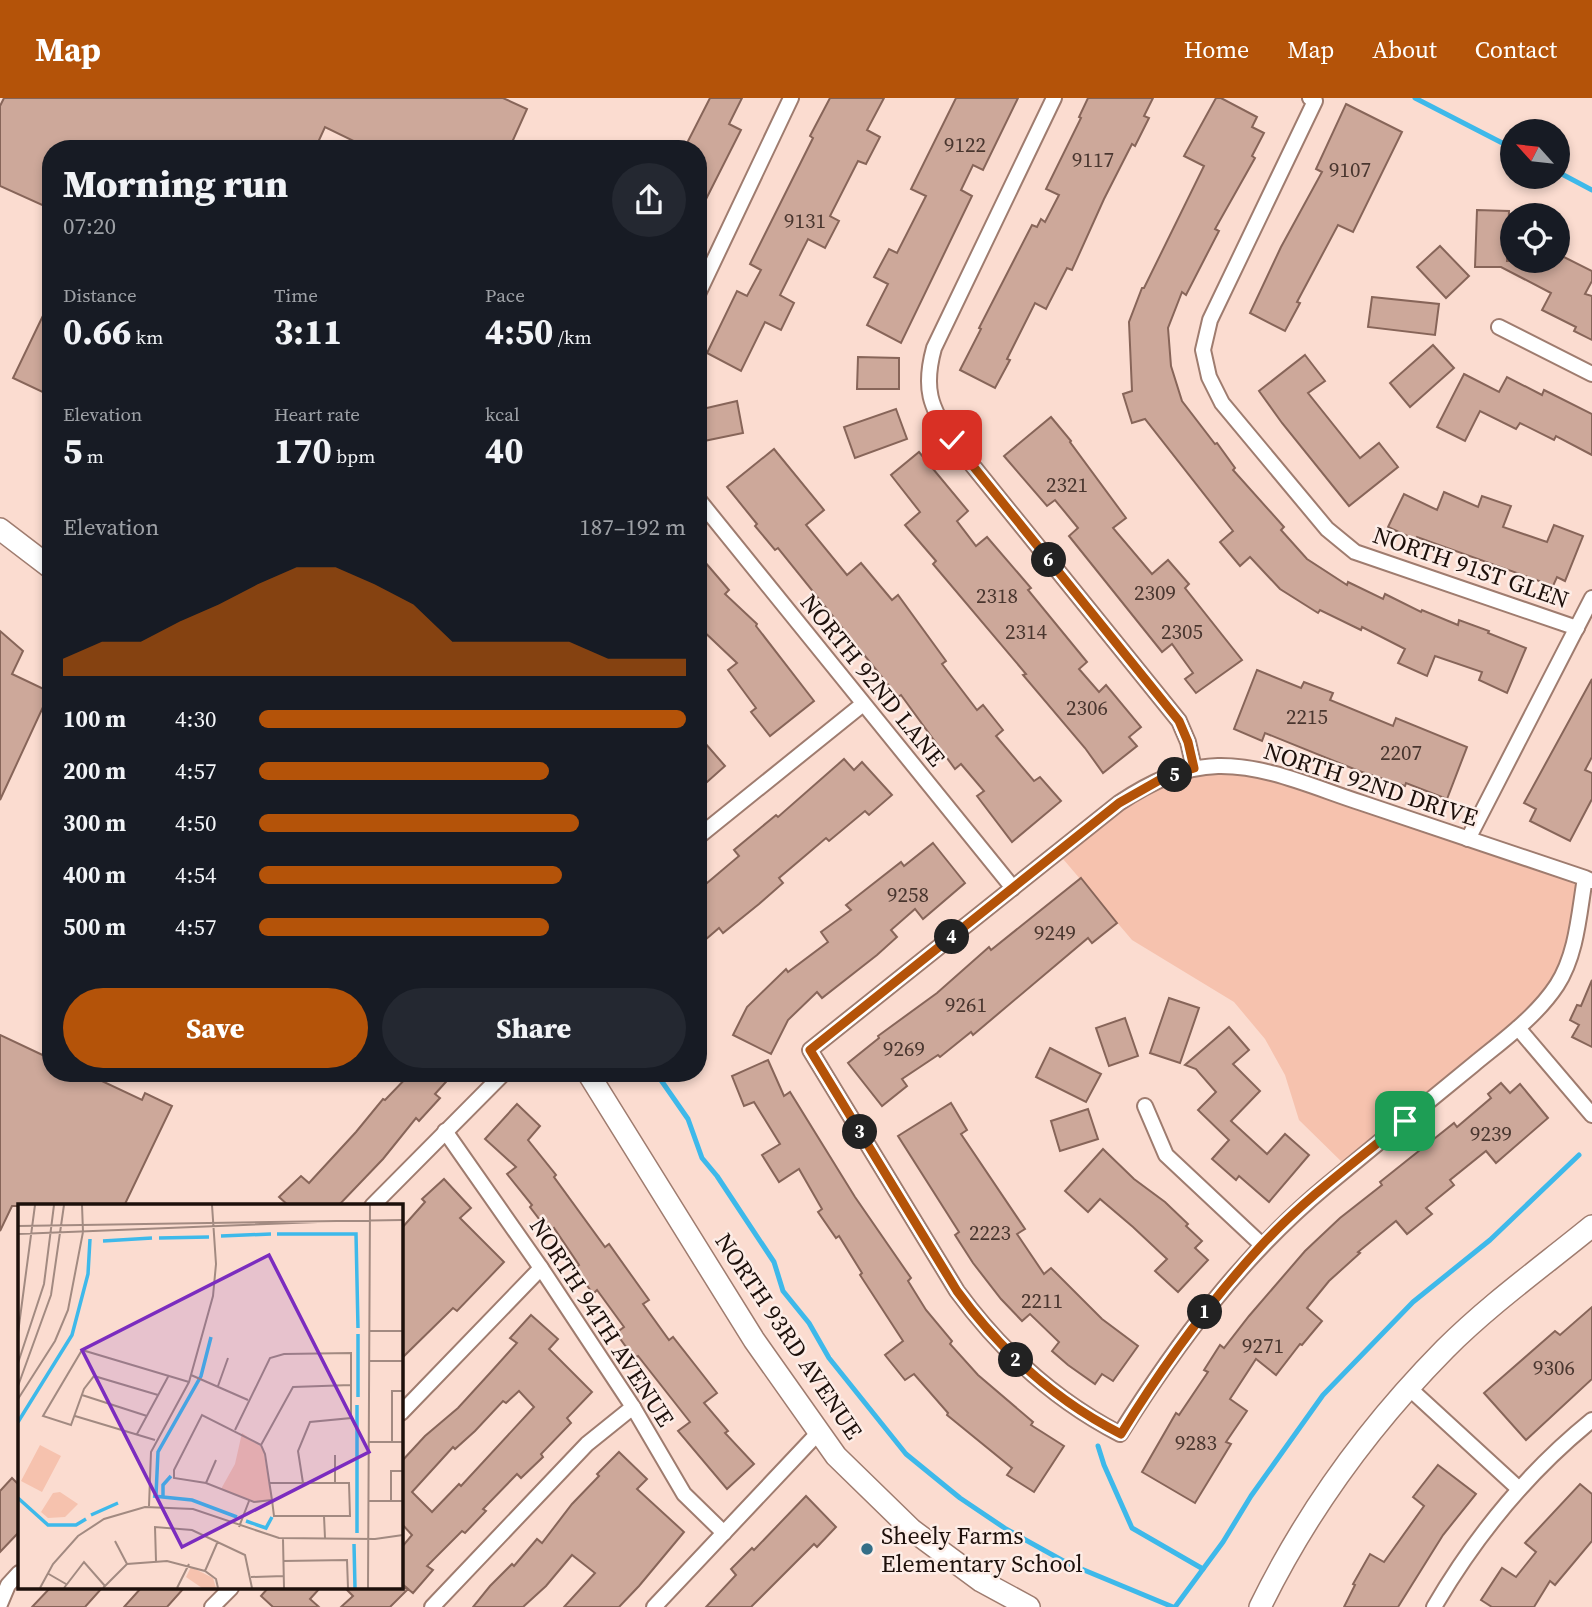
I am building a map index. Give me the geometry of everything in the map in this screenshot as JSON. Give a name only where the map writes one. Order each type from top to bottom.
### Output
[{"type":"street","points":[[707,275],[792,98]]},
{"type":"street","points":[[1054,98],[934,348],[927,372],[931,401],[941,424],[1179,721],[1188,742],[1194,768]]},
{"type":"street","name":"NORTH 91ST GLEN","points":[[1313,99],[1210,320],[1203,350],[1209,377],[1222,403],[1327,529],[1355,552],[1577,628]]},
{"type":"street","points":[[1499,327],[1592,374]]},
{"type":"street","name":"NORTH 92ND LANE","points":[[707,510],[1013,888]]},
{"type":"street","points":[[0,529],[42,561]]},
{"type":"street","points":[[1468,839],[1592,598]]},
{"type":"street","points":[[707,830],[863,704]]},
{"type":"street","name":"NORTH 92ND DRIVE","points":[[1262,1245],[1183,1339],[1121,1434],[1073,1408],[1036,1379],[977,1319],[957,1291],[810,1050],[1137,791],[1163,778],[1194,768],[1219,766],[1266,771],[1588,879]]},
{"type":"street","points":[[1145,1106],[1166,1155],[1262,1245],[1323,1189],[1518,1028],[1557,985],[1574,942],[1588,879]]},
{"type":"street","points":[[1518,1028],[1592,1115]]},
{"type":"street","points":[[374,1204],[496,1082]]},
{"type":"street","name":"NORTH 93RD AVENUE","points":[[594,1082],[754,1340],[836,1456],[912,1530],[981,1581],[1029,1607]]},
{"type":"street","name":"NORTH 94TH AVENUE","points":[[445,1131],[541,1268],[633,1407],[684,1494],[724,1533]]},
{"type":"street","points":[[1260,1607],[1294,1542],[1318,1504],[1343,1468],[1409,1388],[1467,1329],[1592,1226]]},
{"type":"street","points":[[402,1412],[541,1268]]},
{"type":"street","points":[[1409,1388],[1520,1489]]},
{"type":"street","points":[[432,1607],[587,1444],[633,1407]]},
{"type":"street","points":[[1434,1607],[1480,1538],[1520,1489],[1592,1420]]},
{"type":"street","points":[[654,1607],[819,1432]]},
{"type":"street","points":[[0,1604],[8,1585],[18,1574]]},
{"type":"street","points":[[212,1607],[229,1590]]},
{"type":"shaded area","points":[[1245,768],[1585,878],[1557,984],[1348,1168],[1299,1120],[1285,1075],[1265,1039],[1234,1002],[1132,940],[1058,853],[1163,778]]},
{"type":"building","points":[[4,98],[503,98],[527,109],[513,140],[352,140],[325,127],[319,140],[42,140],[42,205],[0,186],[0,106]]},
{"type":"building","points":[[710,98],[742,98],[729,124],[741,130],[707,197],[707,140],[689,140]]},
{"type":"building","points":[[830,98],[884,98],[867,130],[880,137],[866,164],[858,161],[830,216],[839,221],[825,248],[808,239],[780,295],[794,303],[781,330],[765,322],[741,371],[707,353],[737,291],[747,296],[761,270],[750,264]]},
{"type":"building","points":[[956,98],[1018,98],[983,170],[973,165],[961,190],[972,196],[901,343],[867,325],[888,284],[874,277],[889,249],[897,253],[926,196],[911,189]]},
{"type":"building","points":[[1088,98],[1153,98],[1144,116],[1149,118],[1135,146],[1132,144],[1104,199],[1072,270],[1067,268],[1046,309],[1035,303],[995,388],[960,370],[1032,225],[1037,227],[1041,219],[1045,222],[1059,195],[1046,189]]},
{"type":"building","points":[[1216,98],[1221,98],[1257,117],[1252,127],[1264,133],[1252,156],[1255,158],[1215,229],[1219,231],[1186,295],[1182,292],[1168,328],[1171,366],[1182,401],[1215,444],[1217,443],[1235,468],[1233,470],[1284,527],[1281,530],[1307,559],[1347,585],[1348,582],[1383,599],[1385,594],[1421,612],[1422,610],[1458,625],[1459,620],[1526,648],[1507,693],[1479,680],[1482,672],[1435,656],[1427,676],[1398,663],[1405,649],[1362,627],[1361,630],[1320,610],[1318,613],[1280,589],[1250,557],[1240,566],[1220,542],[1233,531],[1145,419],[1132,423],[1123,394],[1132,391],[1129,322],[1142,288],[1204,166],[1184,156]]},
{"type":"building","points":[[1346,104],[1402,132],[1353,232],[1338,225],[1297,302],[1300,303],[1285,331],[1250,313],[1281,247],[1322,172],[1316,169]]},
{"type":"building","points":[[1477,210],[1500,211],[1500,267],[1475,267]]},
{"type":"building","points":[[1440,246],[1469,276],[1446,298],[1417,267]]},
{"type":"building","points":[[1570,260],[1592,271],[1592,281],[1585,294],[1592,296],[1592,340],[1574,331],[1576,327],[1542,310],[1551,293],[1513,273],[1570,273]]},
{"type":"building","points":[[1372,297],[1439,304],[1435,335],[1368,327]]},
{"type":"building","points":[[42,318],[42,392],[13,378]]},
{"type":"building","points":[[1433,345],[1454,368],[1410,407],[1390,383]]},
{"type":"building","points":[[1305,355],[1325,381],[1308,393],[1360,458],[1379,443],[1398,467],[1349,506],[1259,391]]},
{"type":"building","points":[[858,357],[899,358],[899,389],[857,389]]},
{"type":"building","points":[[1464,374],[1499,392],[1507,377],[1542,395],[1544,390],[1592,414],[1592,455],[1556,436],[1554,440],[1520,423],[1516,429],[1480,411],[1465,441],[1437,427]]},
{"type":"building","points":[[737,401],[743,433],[707,440],[707,408]]},
{"type":"building","points":[[896,409],[907,439],[855,458],[844,427]]},
{"type":"building","points":[[1051,417],[1126,518],[1113,528],[1152,574],[1168,560],[1189,584],[1185,588],[1242,660],[1196,693],[1185,679],[1193,673],[1172,644],[1162,652],[1069,536],[1078,528],[1055,500],[1047,506],[1004,456]]},
{"type":"building","points":[[774,449],[824,510],[806,525],[847,575],[861,563],[892,600],[898,595],[946,661],[942,664],[977,710],[983,705],[1003,730],[996,736],[1034,781],[1040,777],[1061,801],[1012,842],[977,796],[984,791],[961,764],[955,769],[901,695],[898,697],[778,548],[775,550],[727,487]]},
{"type":"building","points":[[919,452],[968,511],[957,521],[976,546],[987,537],[1031,588],[1028,590],[1087,662],[1079,669],[1099,692],[1106,685],[1141,727],[1129,737],[1137,746],[1103,773],[1023,675],[1026,674],[933,564],[936,561],[905,525],[920,512],[891,475]]},
{"type":"building","points":[[1444,492],[1478,507],[1482,496],[1511,506],[1503,527],[1547,542],[1554,525],[1583,536],[1565,581],[1557,577],[1553,586],[1417,537],[1416,540],[1388,527],[1404,494],[1437,510]]},
{"type":"building","points":[[707,564],[729,590],[725,594],[757,624],[814,701],[770,736],[751,712],[756,708],[728,670],[737,663],[707,635]]},
{"type":"building","points":[[0,631],[23,651],[12,674],[42,688],[42,709],[0,800]]},
{"type":"building","points":[[1257,670],[1301,688],[1304,682],[1333,693],[1330,700],[1393,726],[1396,718],[1467,747],[1447,799],[1406,783],[1405,786],[1359,771],[1265,733],[1262,741],[1234,729]]},
{"type":"building","points":[[1592,679],[1592,757],[1585,770],[1592,773],[1592,799],[1570,841],[1530,821],[1536,809],[1524,803]]},
{"type":"building","points":[[707,745],[725,766],[707,782]]},
{"type":"building","points":[[844,759],[854,770],[862,762],[892,795],[869,815],[865,811],[829,841],[826,838],[779,878],[783,883],[759,904],[723,933],[719,928],[707,938],[707,883],[739,856],[734,850],[776,815],[778,817]]},
{"type":"building","points":[[933,843],[965,883],[923,919],[915,909],[891,930],[897,937],[877,955],[822,998],[817,992],[788,1020],[771,1054],[733,1035],[747,1007],[786,969],[788,972],[828,942],[821,932],[851,910],[846,905],[901,862],[904,866]]},
{"type":"building","points":[[1081,878],[1117,923],[1092,943],[1088,938],[973,1035],[971,1032],[940,1057],[938,1055],[902,1079],[907,1086],[882,1106],[848,1063],[879,1038],[878,1036],[937,993],[989,947],[991,950]]},
{"type":"building","points":[[1592,980],[1592,1047],[1572,1037],[1579,1025],[1570,1020],[1577,1005],[1581,1006]]},
{"type":"building","points":[[1169,998],[1199,1008],[1180,1063],[1150,1053]]},
{"type":"building","points":[[1125,1018],[1138,1056],[1109,1066],[1096,1028]]},
{"type":"building","points":[[1229,1027],[1249,1050],[1233,1064],[1260,1091],[1231,1121],[1267,1154],[1285,1134],[1309,1155],[1269,1202],[1239,1176],[1236,1180],[1212,1159],[1229,1140],[1198,1110],[1216,1092],[1196,1069],[1185,1065]]},
{"type":"building","points":[[0,1035],[42,1055],[42,1082],[104,1082],[142,1100],[145,1093],[172,1106],[125,1204],[18,1204],[12,1206],[0,1231]]},
{"type":"building","points":[[1050,1048],[1101,1074],[1086,1102],[1036,1077]]},
{"type":"building","points":[[768,1060],[784,1096],[790,1092],[855,1197],[911,1278],[908,1281],[926,1310],[952,1341],[950,1344],[978,1375],[1033,1422],[1031,1425],[1064,1446],[1034,1492],[1007,1475],[1012,1468],[947,1415],[914,1374],[905,1380],[885,1355],[903,1341],[860,1275],[862,1273],[839,1236],[836,1238],[818,1212],[822,1209],[799,1169],[779,1182],[762,1155],[780,1144],[754,1102],[744,1106],[732,1076]]},
{"type":"building","points":[[402,1082],[446,1082],[435,1094],[440,1098],[419,1121],[416,1118],[383,1159],[340,1204],[287,1204],[279,1197],[301,1176],[309,1183],[383,1099]]},
{"type":"building","points":[[1501,1083],[1510,1093],[1520,1084],[1548,1118],[1496,1163],[1486,1151],[1450,1180],[1454,1185],[1426,1208],[1432,1214],[1407,1234],[1396,1221],[1358,1252],[1360,1253],[1329,1281],[1307,1308],[1322,1321],[1276,1375],[1256,1359],[1230,1399],[1247,1411],[1226,1442],[1231,1444],[1195,1503],[1142,1472],[1176,1413],[1179,1415],[1208,1372],[1204,1370],[1220,1345],[1224,1348],[1305,1251],[1340,1218],[1382,1185],[1380,1182],[1454,1123],[1457,1127],[1491,1098],[1488,1094]]},
{"type":"building","points":[[951,1103],[967,1130],[961,1134],[1025,1229],[1017,1234],[1044,1274],[1051,1268],[1102,1319],[1138,1346],[1113,1381],[1102,1374],[1095,1384],[1052,1351],[1059,1342],[1030,1314],[1022,1321],[1001,1299],[955,1235],[959,1232],[898,1136]]},
{"type":"building","points":[[517,1104],[540,1126],[528,1140],[556,1175],[554,1177],[605,1247],[609,1244],[649,1300],[643,1304],[669,1340],[673,1337],[717,1393],[704,1403],[728,1431],[725,1433],[754,1464],[727,1489],[678,1431],[690,1422],[638,1356],[634,1358],[616,1333],[624,1327],[597,1290],[593,1294],[575,1268],[579,1265],[554,1228],[549,1232],[507,1174],[516,1167],[485,1139]]},
{"type":"building","points":[[1088,1109],[1098,1139],[1060,1151],[1051,1121]]},
{"type":"building","points":[[1103,1149],[1134,1179],[1165,1202],[1202,1241],[1195,1248],[1208,1260],[1178,1292],[1155,1271],[1167,1259],[1133,1227],[1100,1199],[1088,1212],[1065,1191]]},
{"type":"building","points":[[444,1179],[471,1208],[460,1218],[504,1262],[457,1311],[453,1308],[402,1358],[402,1228],[425,1202],[422,1199]]},
{"type":"building","points":[[1592,1307],[1592,1379],[1526,1440],[1484,1393],[1555,1331],[1560,1335]]},
{"type":"building","points":[[531,1315],[558,1339],[549,1349],[592,1392],[567,1418],[571,1423],[541,1454],[543,1457],[521,1478],[517,1474],[483,1509],[486,1511],[465,1533],[462,1531],[427,1566],[433,1570],[413,1593],[408,1589],[390,1607],[341,1607],[353,1596],[347,1590],[407,1588],[402,1584],[402,1547],[412,1535],[402,1524],[402,1461],[425,1436],[458,1408],[517,1343],[510,1338]],"holes":[[[519,1391],[534,1407],[461,1486],[459,1484],[432,1512],[412,1492],[453,1447],[455,1449],[503,1401],[506,1403]]]},
{"type":"building","points":[[619,1452],[647,1479],[637,1489],[684,1532],[639,1586],[619,1607],[564,1607],[595,1573],[572,1555],[546,1586],[523,1607],[473,1607],[537,1539],[542,1543],[572,1504],[599,1476],[597,1474]]},
{"type":"building","points":[[1438,1465],[1476,1494],[1443,1535],[1398,1607],[1344,1607],[1370,1554],[1384,1562],[1424,1506],[1413,1497]]},
{"type":"building","points":[[12,1478],[18,1484],[18,1533],[0,1552],[0,1491]]},
{"type":"building","points":[[1580,1484],[1592,1494],[1592,1541],[1555,1585],[1550,1581],[1534,1607],[1492,1607],[1481,1600],[1502,1568],[1516,1577],[1536,1552],[1525,1543]]},
{"type":"building","points":[[806,1496],[836,1527],[817,1547],[814,1544],[751,1607],[706,1607],[736,1575],[731,1569],[752,1548],[754,1550]]},
{"type":"building","points":[[48,1590],[100,1590],[85,1607],[32,1607]]},
{"type":"building","points":[[139,1590],[182,1590],[167,1607],[124,1607]]},
{"type":"building","points":[[266,1590],[318,1590],[310,1599],[319,1607],[273,1607],[261,1596]]},
{"type":"waterway","points":[[1415,98],[1500,142]]},
{"type":"waterway","points":[[1570,178],[1592,190]]},
{"type":"waterway","points":[[662,1082],[688,1119],[702,1158],[774,1262],[783,1291],[809,1323],[829,1358],[906,1454],[960,1498],[1006,1529],[1067,1563],[1173,1607]]},
{"type":"waterway","points":[[1175,1607],[1223,1542],[1251,1496],[1323,1395],[1413,1302],[1490,1240],[1579,1155]]},
{"type":"waterway","points":[[1098,1446],[1132,1528],[1203,1569]]},
{"type":"place","name":"Sheely Farms Elementary School","points":[[867,1549]]},
{"type":"route","points":[[952,440],[1179,721],[1188,742],[1194,768],[1163,778],[1119,803],[810,1050],[957,1291],[977,1319],[1036,1379],[1073,1408],[1121,1434],[1153,1381],[1183,1339],[1262,1245],[1323,1189],[1405,1121]]}]
